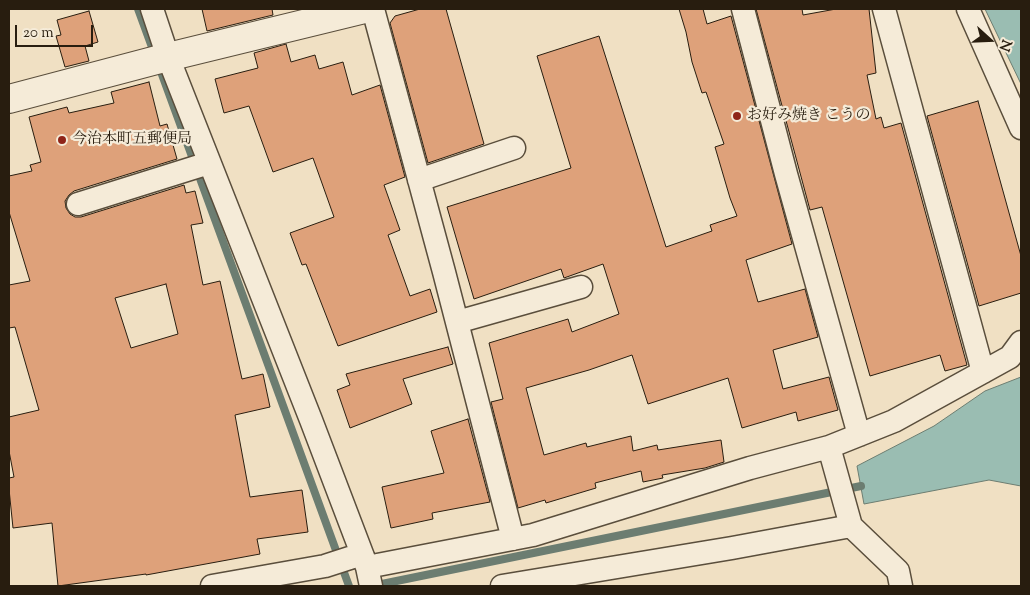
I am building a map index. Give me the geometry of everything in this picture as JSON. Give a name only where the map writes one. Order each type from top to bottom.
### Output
[{"type":"street","points":[[152,9],[168,58],[311,420],[367,569]]},
{"type":"street","points":[[9,99],[364,9]]},
{"type":"street","points":[[374,9],[513,539]]},
{"type":"street","points":[[743,9],[786,174],[859,435]]},
{"type":"street","points":[[884,9],[983,372]]},
{"type":"street","points":[[968,9],[1021,128]]},
{"type":"street","points":[[419,180],[514,148]]},
{"type":"street","points":[[78,204],[209,163]]},
{"type":"street","points":[[457,322],[581,288]]},
{"type":"street","points":[[212,586],[325,566],[367,569],[533,535],[750,468],[829,447],[894,421],[1010,357],[1021,342]]},
{"type":"street","points":[[829,447],[848,518],[898,571],[901,586]]},
{"type":"street","points":[[502,586],[732,548],[848,518]]},
{"type":"water","points":[[985,9],[1021,9],[1021,84]]},
{"type":"water","points":[[1021,377],[1021,486],[989,480],[864,504],[857,466],[934,426],[985,391]]},
{"type":"building","points":[[202,9],[272,9],[273,15],[207,31]]},
{"type":"building","points":[[420,9],[446,9],[484,144],[428,163],[390,23],[395,16]]},
{"type":"building","points":[[679,9],[703,9],[707,24],[731,16],[792,244],[746,260],[758,302],[805,289],[818,337],[773,350],[783,389],[829,377],[838,410],[798,421],[796,412],[742,428],[728,378],[648,404],[632,355],[589,370],[526,388],[544,455],[586,443],[587,447],[631,436],[633,451],[657,445],[658,450],[721,440],[724,462],[705,468],[662,475],[663,478],[643,482],[641,471],[595,483],[596,488],[546,503],[545,500],[518,508],[491,402],[503,399],[489,343],[568,319],[572,332],[619,314],[603,264],[564,278],[561,269],[474,299],[447,207],[571,168],[537,56],[599,36],[666,247],[712,231],[710,225],[737,216],[715,147],[724,144],[706,92],[702,93]]},
{"type":"building","points":[[756,9],[802,9],[803,15],[836,9],[869,9],[876,73],[867,75],[876,119],[881,117],[884,128],[901,123],[967,365],[945,371],[940,355],[870,376],[822,207],[810,210]]},
{"type":"building","points":[[89,11],[98,42],[85,46],[89,61],[65,67],[56,36],[61,35],[57,20]]},
{"type":"building","points":[[286,44],[291,62],[315,55],[319,69],[343,62],[352,95],[380,85],[405,177],[384,185],[400,230],[388,235],[410,296],[430,289],[437,312],[338,346],[306,264],[302,265],[290,233],[334,217],[313,158],[273,172],[249,106],[224,113],[215,79],[258,68],[254,53]]},
{"type":"building","points":[[149,82],[160,126],[167,124],[177,159],[74,191],[65,201],[66,208],[75,217],[81,217],[184,185],[186,193],[195,191],[203,223],[191,225],[203,285],[220,281],[242,379],[263,374],[270,407],[235,415],[250,497],[302,490],[308,532],[257,539],[260,554],[146,575],[58,586],[52,523],[13,528],[9,478],[14,477],[9,451],[9,417],[39,410],[15,327],[9,328],[9,285],[30,281],[9,212],[9,176],[32,171],[30,165],[41,162],[29,117],[67,107],[69,113],[114,103],[111,92]],"holes":[[[166,284],[178,334],[131,348],[115,298]]]},
{"type":"building","points":[[978,101],[1021,256],[1021,293],[979,306],[927,116]]},
{"type":"building","points":[[448,347],[453,364],[403,379],[412,404],[350,428],[337,390],[350,385],[346,374]]},
{"type":"building","points":[[468,419],[490,502],[432,513],[433,519],[391,528],[382,487],[444,473],[431,431]]},
{"type":"waterway","points":[[138,9],[349,586]]},
{"type":"waterway","points":[[372,586],[861,486]]},
{"type":"place","name":"お好み焼き こうの","points":[[737,116]]},
{"type":"place","name":"今治本町五郵便局","points":[[62,140]]}]
